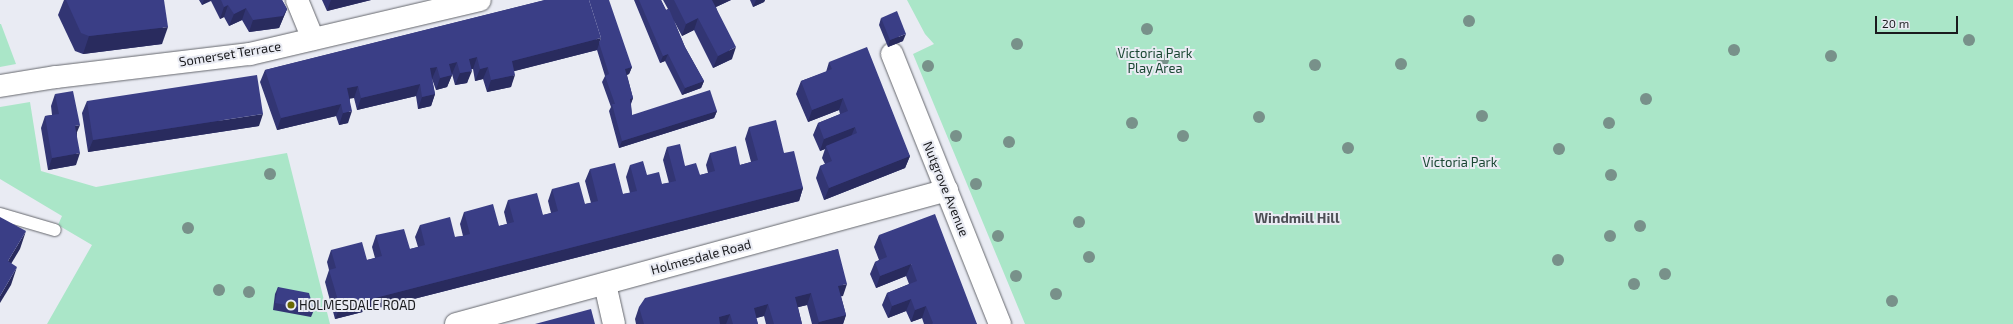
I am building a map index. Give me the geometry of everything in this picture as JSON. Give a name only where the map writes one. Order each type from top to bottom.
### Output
[{"type":"street","points":[[297,0],[313,39]]},
{"type":"street","name":"Somerset Terrace","points":[[0,86],[56,77],[250,54],[480,0]]},
{"type":"street","name":"Nutgrove Avenue","points":[[892,54],[1000,324]]},
{"type":"street","name":"Holmesdale Road","points":[[456,324],[947,190]]},
{"type":"street","points":[[605,284],[614,324]]},
{"type":"lane","points":[[0,214],[55,230]]},
{"type":"green space","name":"Victoria Park","points":[[907,0],[2013,0],[2013,324],[1025,324],[913,54],[934,44],[925,34]]},
{"type":"green space","points":[[1,24],[16,64],[0,67]]},
{"type":"green space","points":[[30,102],[41,171],[96,187],[287,153],[330,324],[47,324],[92,245],[58,225],[62,216],[0,179],[0,107]]},
{"type":"building","points":[[66,0],[164,0],[168,27],[89,36],[81,33]]},
{"type":"building","points":[[221,0],[282,0],[287,9],[283,16],[253,20],[246,8],[234,14],[228,5],[224,7]]},
{"type":"building","points":[[545,0],[589,0],[601,38],[512,61],[515,75],[491,80],[488,67],[480,69],[477,57],[469,59],[472,71],[460,73],[457,62],[449,64],[452,75],[440,78],[437,67],[430,68],[435,94],[422,97],[420,84],[361,98],[358,86],[347,88],[352,111],[343,113],[341,104],[281,118],[265,70]]},
{"type":"building","points":[[589,0],[609,0],[632,67],[625,69],[633,98],[630,99],[632,115],[710,90],[717,111],[622,141],[612,104],[615,104],[605,76],[609,74],[599,43],[601,38]]},
{"type":"building","points":[[639,0],[661,0],[666,10],[669,9],[685,47],[704,81],[685,88],[668,54],[663,56]]},
{"type":"building","points":[[674,0],[712,0],[736,47],[718,56],[698,18],[686,24]]},
{"type":"building","points":[[897,11],[906,34],[890,40],[881,18]]},
{"type":"building","points":[[867,47],[910,156],[829,188],[820,166],[832,161],[826,146],[857,133],[855,127],[824,139],[818,123],[848,111],[843,98],[812,110],[801,81],[832,69],[829,62]]},
{"type":"building","points":[[257,75],[263,114],[93,140],[87,101]]},
{"type":"building","points":[[73,91],[80,125],[75,126],[80,153],[52,158],[45,116],[59,114],[55,94]]},
{"type":"building","points":[[776,120],[784,153],[794,151],[803,188],[340,307],[329,270],[336,268],[331,250],[362,242],[367,260],[382,256],[376,235],[404,229],[410,249],[425,245],[420,225],[450,217],[455,237],[470,234],[464,212],[493,204],[499,226],[514,222],[508,200],[537,193],[543,215],[551,213],[558,211],[552,189],[579,182],[585,204],[598,201],[590,169],[615,163],[623,194],[637,191],[630,165],[643,161],[647,175],[659,172],[662,184],[676,181],[667,147],[680,144],[685,166],[696,163],[700,175],[715,171],[710,153],[736,146],[740,165],[758,160],[749,127]]},
{"type":"building","points":[[935,214],[977,324],[932,324],[933,323],[926,306],[915,310],[911,299],[892,306],[887,293],[917,281],[911,264],[880,276],[875,262],[887,257],[879,235]]},
{"type":"building","points":[[0,217],[26,231],[8,261],[17,267],[0,296]]},
{"type":"building","points":[[838,249],[847,284],[838,286],[846,315],[819,322],[811,293],[795,297],[802,324],[774,324],[768,304],[754,308],[758,324],[733,324],[730,314],[719,317],[720,324],[644,324],[639,307],[645,298]]},
{"type":"building","points":[[278,287],[309,293],[314,310],[275,303]]},
{"type":"building","points":[[591,309],[595,324],[535,324]]},
{"type":"place","name":"HOLMESDALE ROAD","points":[[291,305]]},
{"type":"district","name":"Windmill Hill","points":[[1297,218]]},
{"type":"park label","name":"Victoria Park Play Area","points":[[1155,62]]}]
